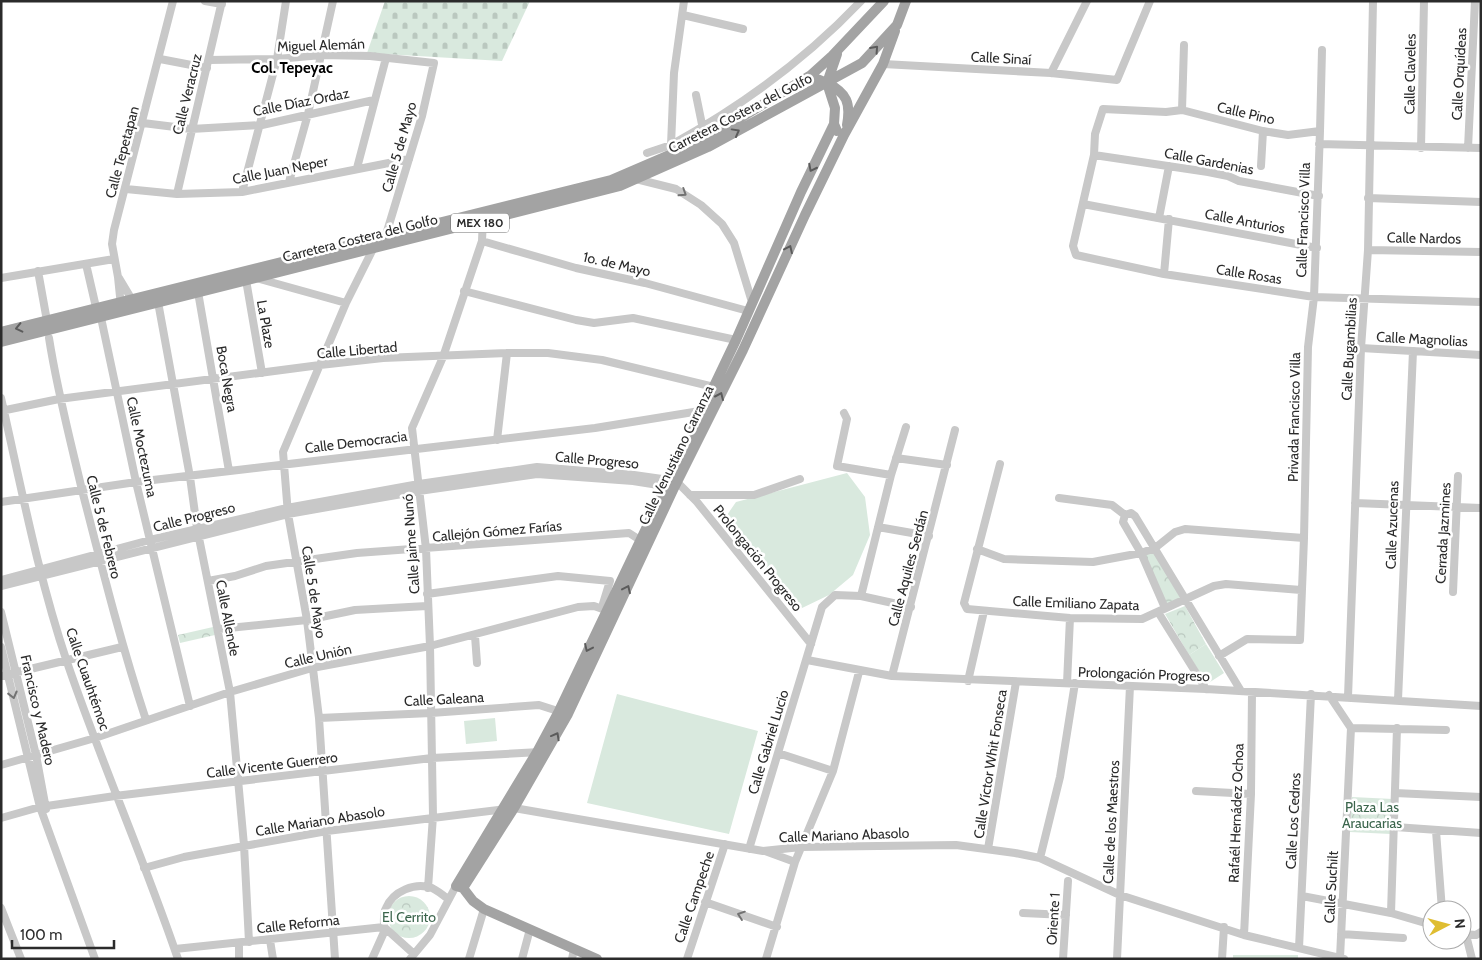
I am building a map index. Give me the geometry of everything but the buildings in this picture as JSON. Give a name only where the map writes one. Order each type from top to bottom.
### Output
[{"type":"main road","name":"Carretera Costera del Golfo","points":[[134,304],[158,302],[372,249],[611,180],[706,144],[804,79],[839,48],[884,1]]},
{"type":"main road","name":"Carretera Costera del Golfo","points":[[1,342],[98,310],[134,304],[385,238],[605,190],[636,179],[827,84],[862,63],[897,25],[906,1]]},
{"type":"main road","name":"Calle Venustiano Carranza","points":[[608,610],[674,485],[708,411],[844,136],[883,64],[897,25]]},
{"type":"main road","points":[[804,79],[820,79],[827,84],[841,90],[845,97],[848,114],[844,136],[837,131],[834,124],[835,108],[827,84],[839,48]]},
{"type":"main road","name":"Calle Venustiano Carranza","points":[[708,411],[714,387],[800,192],[834,124]]},
{"type":"main road","name":"Carretera Costera del Golfo","points":[[1,332],[47,321],[74,319]]},
{"type":"main road","name":"Calle Venustiano Carranza","points":[[459,887],[542,752],[564,712],[640,540],[674,485]]},
{"type":"main road","points":[[459,887],[484,909],[530,929],[573,954],[597,959]]},
{"type":"street","name":"Calle Tepetapan","points":[[121,307],[112,244],[114,230],[160,59],[173,1]]},
{"type":"street","points":[[205,1],[222,3]]},
{"type":"street","points":[[242,192],[262,125],[277,59],[286,1]]},
{"type":"street","points":[[289,182],[308,114],[333,1]]},
{"type":"street","points":[[671,145],[676,45],[683,15],[684,1]]},
{"type":"street","points":[[647,153],[671,145],[740,104],[792,66],[833,31],[861,1]]},
{"type":"street","points":[[1051,73],[1087,1]]},
{"type":"street","name":"Calle Sinaí","points":[[883,64],[1051,73],[1117,80],[1150,1]]},
{"type":"street","name":"Calle Bugambilias","points":[[1348,697],[1361,348],[1368,250],[1373,1]]},
{"type":"street","name":"Calle Claveles","points":[[1420,148],[1424,1]]},
{"type":"street","name":"Calle Orquídeas","points":[[1468,148],[1475,1]]},
{"type":"street","name":"Calle Veracruz","points":[[176,194],[222,3]]},
{"type":"street","points":[[683,15],[743,29]]},
{"type":"street","points":[[1182,110],[1184,45]]},
{"type":"street","points":[[1322,50],[1319,144],[1420,148],[1481,148]]},
{"type":"street","name":"Miguel Alemán","points":[[160,59],[208,64],[322,55],[386,58],[434,63]]},
{"type":"street","points":[[357,168],[386,58]]},
{"type":"street","name":"Calle 5 de Mayo","points":[[385,238],[409,159],[434,63]]},
{"type":"street","points":[[696,95],[706,144]]},
{"type":"street","name":"Calle Díaz Ordaz","points":[[143,123],[191,129],[262,125],[374,100]]},
{"type":"street","name":"Calle Pino","points":[[1094,155],[1095,134],[1103,110],[1166,112],[1182,110],[1263,131],[1288,134],[1320,131]]},
{"type":"street","points":[[1261,166],[1263,131]]},
{"type":"street","name":"Calle Francisco Villa","points":[[1314,297],[1319,144]]},
{"type":"street","points":[[1083,204],[1094,155]]},
{"type":"street","name":"Calle Gardenias","points":[[1094,155],[1228,176],[1239,181],[1318,196]]},
{"type":"street","name":"Calle Juan Neper","points":[[126,189],[176,194],[242,192],[409,159]]},
{"type":"street","points":[[1159,218],[1169,166]]},
{"type":"street","points":[[636,179],[676,189],[701,205],[722,224],[734,243],[750,307]]},
{"type":"street","points":[[1368,198],[1481,202]]},
{"type":"street","name":"Calle Anturios","points":[[1083,204],[1317,248]]},
{"type":"street","name":"Calle Rosas","points":[[1083,204],[1073,246],[1076,255],[1164,274],[1314,297],[1481,302]]},
{"type":"street","name":"Calle Jaime Nunó","points":[[428,888],[433,816],[430,646],[426,549],[419,487],[412,448],[412,428],[443,357],[482,241],[484,217]]},
{"type":"street","points":[[1164,274],[1169,219]]},
{"type":"street","name":"1o. de Mayo","points":[[482,241],[576,268],[750,307]]},
{"type":"street","name":"Calle 5 de Mayo","points":[[335,959],[319,718],[307,620],[287,511],[282,452],[346,303],[372,249]]},
{"type":"street","name":"Calle Nardos","points":[[1368,250],[1481,252]]},
{"type":"street","points":[[1,278],[114,258]]},
{"type":"street","name":"Calle Moctezuma","points":[[86,264],[190,706]]},
{"type":"street","points":[[38,271],[47,321]]},
{"type":"street","points":[[118,277],[134,304]]},
{"type":"street","points":[[250,279],[346,303]]},
{"type":"street","name":"La Plaze","points":[[250,279],[262,373]]},
{"type":"street","points":[[464,291],[576,320],[594,323],[632,318],[736,340]]},
{"type":"street","name":"Boca Negra","points":[[198,292],[215,378],[229,471]]},
{"type":"street","name":"Privada Francisco Villa","points":[[1304,538],[1308,347],[1314,297]]},
{"type":"street","name":"Calle Allende","points":[[158,302],[190,477],[198,532],[219,629],[230,692],[244,845],[249,942]]},
{"type":"street","name":"Calle 5 de Febrero","points":[[49,338],[59,399],[99,558],[122,648],[146,720]]},
{"type":"street","name":"Calle Magnolias","points":[[1361,348],[1481,355]]},
{"type":"street","name":"Calle Azucenas","points":[[1398,700],[1413,351]]},
{"type":"street","points":[[497,440],[507,353]]},
{"type":"street","name":"Calle Libertad","points":[[3,411],[59,399],[320,365],[383,358],[507,353],[548,353],[602,360],[714,387]]},
{"type":"street","name":"Calle Cuauhtémoc","points":[[1,398],[66,660],[115,796],[178,959]]},
{"type":"street","name":"Calle Democracia","points":[[1,502],[136,482],[190,477],[412,448],[595,428],[708,411]]},
{"type":"street","points":[[846,416],[837,466],[891,475]]},
{"type":"street","points":[[906,427],[891,475],[861,596],[911,607]]},
{"type":"street","name":"Calle Aquiles Serdán","points":[[892,676],[955,430]]},
{"type":"street","points":[[896,458],[947,465]]},
{"type":"street","points":[[1000,464],[977,549],[1004,559],[1093,562],[1141,553],[1155,548],[1175,532],[1185,529],[1304,538],[1300,640],[1247,639],[1219,656]]},
{"type":"street","name":"Calle Progreso","points":[[1,586],[198,532],[287,511],[419,487],[537,470],[634,475],[674,485]]},
{"type":"street","name":"Cerrada Jazmines","points":[[1453,592],[1458,476]]},
{"type":"street","points":[[690,495],[754,495],[800,479]]},
{"type":"street","name":"Prolongación Progreso","points":[[674,485],[690,495],[811,644]]},
{"type":"street","points":[[1059,498],[1112,505],[1125,515]]},
{"type":"street","points":[[1355,503],[1481,508]]},
{"type":"street","points":[[1125,515],[1131,513],[1135,516],[1242,691]]},
{"type":"street","points":[[1125,515],[1123,522],[1141,553],[1161,610],[1206,689]]},
{"type":"street","points":[[878,527],[929,536]]},
{"type":"street","name":"Callejón Gómez Farías","points":[[208,581],[297,561],[357,553],[629,533],[640,540]]},
{"type":"street","name":"Calle Emiliano Zapata","points":[[977,549],[964,607],[971,610],[1070,618],[1142,619],[1203,590],[1226,584],[1301,590]]},
{"type":"street","name":"Calle Progreso","points":[[1,580],[43,573]]},
{"type":"street","points":[[427,594],[558,576],[610,581],[608,610]]},
{"type":"street","name":"Calle Gabriel Lucio","points":[[749,849],[822,607],[835,595],[861,596]]},
{"type":"street","points":[[219,629],[307,620],[354,610],[427,606]]},
{"type":"street","name":"Calle Unión","points":[[1,765],[95,738],[230,692],[312,668],[475,636],[578,607],[608,610]]},
{"type":"street","points":[[968,681],[984,611]]},
{"type":"street","name":"Francisco y Madero","points":[[1,612],[8,674]]},
{"type":"street","points":[[1040,858],[1060,777],[1071,683],[1070,618]]},
{"type":"street","points":[[475,636],[476,663]]},
{"type":"street","name":"Francisco y Madero","points":[[1,647],[32,756],[44,809],[95,959]]},
{"type":"street","points":[[8,674],[122,648]]},
{"type":"street","name":"Prolongación Progreso","points":[[807,660],[859,672],[892,676],[968,681],[1071,683],[1311,694],[1481,706]]},
{"type":"street","points":[[766,959],[795,862],[833,771],[859,672]]},
{"type":"street","name":"Calle Víctor Whit Fonseca","points":[[988,850],[1016,682]]},
{"type":"street","name":"Calle de los Maestros","points":[[1117,959],[1130,686]]},
{"type":"street","name":"Rafaél Hernádez Ochoa","points":[[1244,935],[1251,794],[1252,692]]},
{"type":"street","name":"Calle Los Cedros","points":[[1299,948],[1311,694]]},
{"type":"street","points":[[1329,696],[1351,728],[1446,730]]},
{"type":"street","name":"Calle Galeana","points":[[319,718],[539,706],[564,712]]},
{"type":"street","name":"Calle Suchilt","points":[[1342,958],[1341,934],[1351,728]]},
{"type":"street","points":[[1391,913],[1397,728]]},
{"type":"street","name":"Calle Vicente Guerrero","points":[[1,818],[115,796],[432,758],[542,752]]},
{"type":"street","points":[[778,754],[833,771]]},
{"type":"street","points":[[1196,791],[1251,794]]},
{"type":"street","points":[[1395,793],[1481,797]]},
{"type":"street","name":"Calle Mariano Abasolo","points":[[144,868],[184,856],[326,831],[508,808],[763,851],[801,847],[956,845],[1040,858],[1120,895],[1244,935],[1342,958]]},
{"type":"street","points":[[1395,827],[1481,833]]},
{"type":"street","points":[[1436,831],[1441,900]]},
{"type":"street","name":"Calle Campeche","points":[[687,959],[725,844]]},
{"type":"street","points":[[763,851],[795,862]]},
{"type":"street","name":"Oriente 1","points":[[1063,959],[1068,881]]},
{"type":"street","points":[[372,959],[385,929],[385,909],[398,893],[414,886],[428,888],[448,899]]},
{"type":"street","points":[[385,929],[414,957],[448,899],[459,887]]},
{"type":"street","points":[[1302,896],[1391,913],[1422,922]]},
{"type":"street","points":[[705,902],[777,927]]},
{"type":"street","points":[[1,908],[21,959]]},
{"type":"street","points":[[469,959],[484,909]]},
{"type":"street","points":[[1023,914],[1066,915]]},
{"type":"street","points":[[1222,959],[1224,927]]},
{"type":"street","name":"Calle Reforma","points":[[175,950],[385,929]]},
{"type":"street","points":[[522,959],[530,929]]},
{"type":"street","points":[[1341,934],[1403,938]]},
{"type":"street","points":[[270,940],[273,959]]},
{"type":"street","points":[[239,943],[239,959]]},
{"type":"green space","points":[[385,1],[530,1],[502,61],[367,53]]},
{"type":"green space","points":[[847,473],[865,497],[870,535],[853,575],[829,595],[800,609],[748,552],[731,527],[727,515],[736,502]]},
{"type":"green space","points":[[1153,551],[1181,598],[1167,604],[1143,555]]},
{"type":"green space","points":[[1185,606],[1206,644],[1189,655],[1165,614]]},
{"type":"green space","points":[[213,627],[215,635],[180,643],[178,635]]},
{"type":"green space","points":[[1206,644],[1224,673],[1207,684],[1189,655]]},
{"type":"green space","points":[[617,694],[758,731],[729,834],[587,803]]},
{"type":"green space","points":[[495,718],[497,741],[466,744],[464,721]]},
{"type":"green space","name":"Plaza Las Araucarias","points":[[1352,797],[1393,799],[1391,834],[1350,832]]},
{"type":"green space","name":"El Cerrito","points":[[409,896],[424,902],[430,917],[424,932],[409,938],[394,932],[388,917],[394,902]]},
{"type":"green space","points":[[1233,955],[1298,955],[1298,959],[1233,959]]},
{"type":"district","name":"Col. Tepeyac","points":[[292,68]]}]
